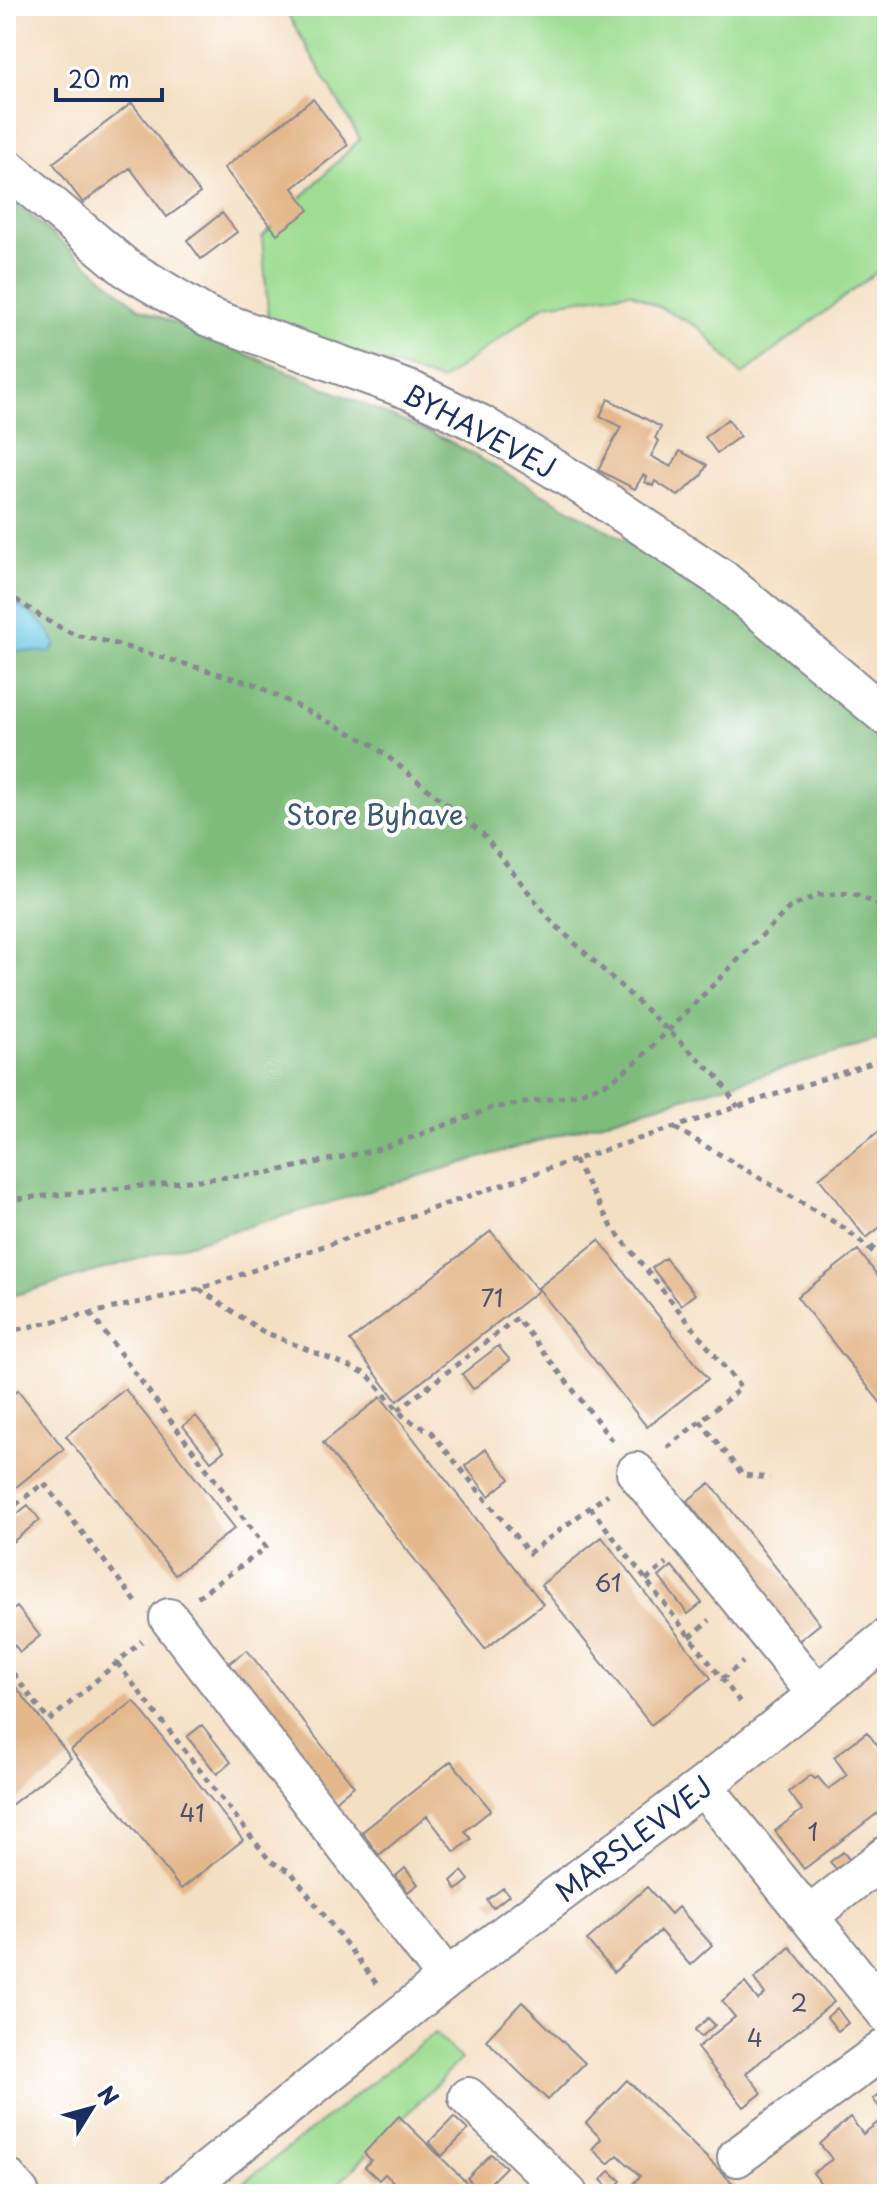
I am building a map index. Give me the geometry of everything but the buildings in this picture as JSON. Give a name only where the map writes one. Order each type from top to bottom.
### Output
[{"type":"street","name":"BYHAVEVEJ","points":[[6,167],[126,268],[208,317],[412,391],[480,424],[581,485],[722,579],[887,717]]},
{"type":"street","points":[[636,1472],[817,1694]]},
{"type":"street","points":[[163,1623],[447,1978]]},
{"type":"street","name":"MARSLEVVEJ","points":[[190,2191],[447,1978],[703,1786],[887,1638]]},
{"type":"street","points":[[703,1786],[887,2014]]},
{"type":"street","points":[[809,1916],[887,1855]]},
{"type":"street","points":[[737,2157],[887,2047]]},
{"type":"street","points":[[468,2097],[568,2194]]},
{"type":"street","points":[[6,2177],[20,2194]]},
{"type":"path","points":[[6,593],[75,635],[254,684],[372,744],[482,833],[552,922],[717,1076],[738,1107]]},
{"type":"path","points":[[6,1200],[267,1173],[380,1149],[492,1108],[576,1095],[609,1082],[639,1060],[789,908],[818,895],[853,893],[887,909]]},
{"type":"path","points":[[6,1332],[199,1289],[574,1160],[887,1058]]},
{"type":"path","points":[[674,1127],[846,1229],[887,1265]]},
{"type":"path","points":[[199,1289],[262,1331],[367,1374],[405,1418],[431,1432],[529,1553],[741,1388],[612,1227],[574,1160]]},
{"type":"path","points":[[870,1250],[887,1236]]},
{"type":"path","points":[[6,1664],[49,1721],[163,1623],[266,1548],[90,1313]]},
{"type":"path","points":[[398,1410],[517,1318],[636,1472]]},
{"type":"path","points":[[700,1421],[743,1475],[770,1478]]},
{"type":"path","points":[[6,1512],[44,1483],[163,1623]]},
{"type":"path","points":[[590,1507],[766,1735]]},
{"type":"path","points":[[117,1663],[270,1861],[291,1872],[401,2015]]},
{"type":"green space","points":[[283,6],[887,6],[887,264],[742,375],[700,328],[630,292],[546,304],[441,381],[269,324],[262,237],[360,139]]},
{"type":"green space","name":"Store Byhave","points":[[6,195],[139,308],[447,440],[716,591],[887,738],[887,1038],[6,1298],[6,651],[27,650],[37,616],[6,600]]},
{"type":"green space","points":[[435,2033],[461,2059],[331,2191],[333,2194],[229,2194]]},
{"type":"water","points":[[6,600],[42,622],[56,644],[50,652],[6,651]]}]
